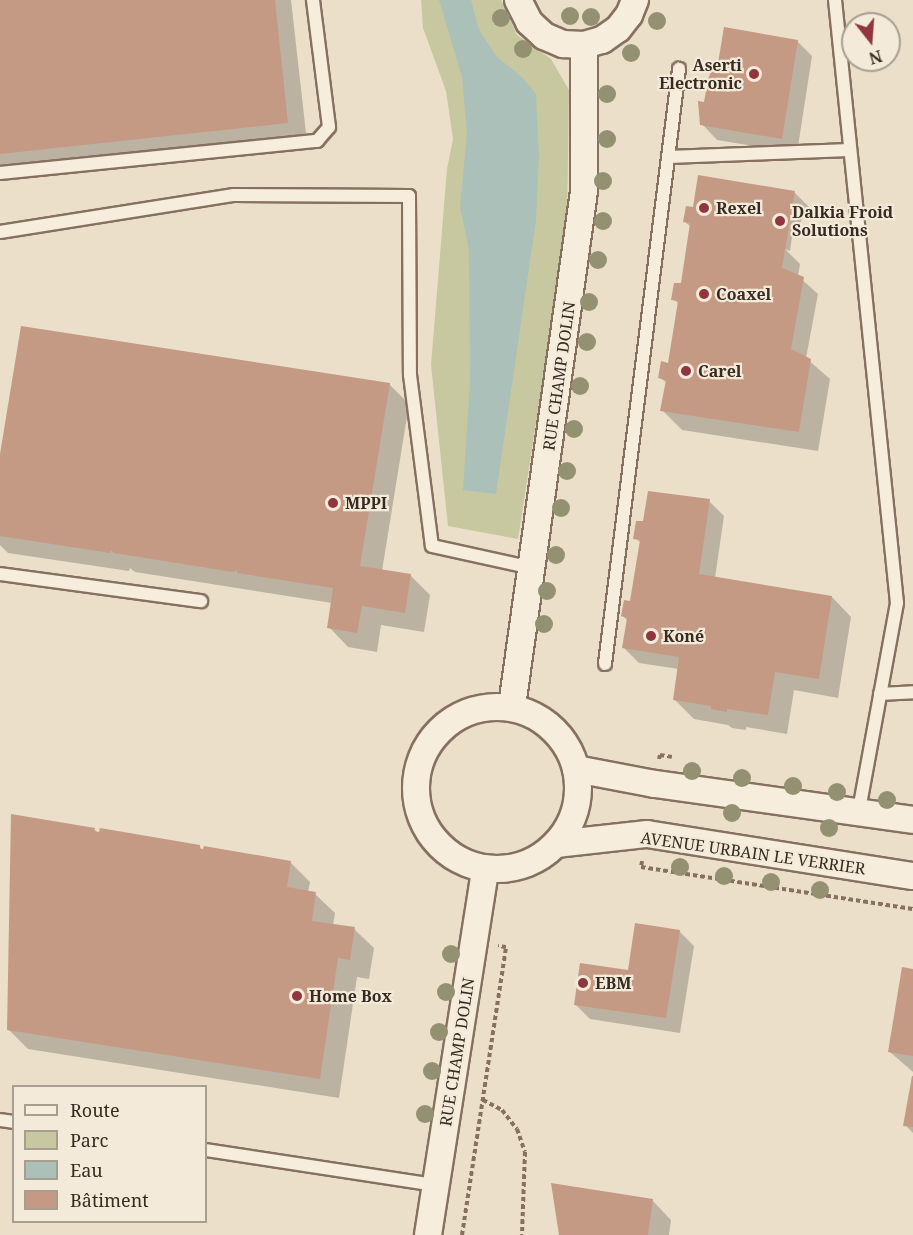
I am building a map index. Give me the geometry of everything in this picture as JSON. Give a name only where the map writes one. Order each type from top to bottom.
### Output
[{"type":"street","points":[[518,0],[529,22],[544,36],[563,44],[584,45],[602,40],[618,29],[629,15],[635,0]]},
{"type":"street","name":"RUE CHAMP DOLIN","points":[[512,706],[584,191],[584,45]]},
{"type":"street","points":[[512,706],[536,717],[553,729],[566,744],[576,769],[578,796],[573,813],[556,844],[536,860],[511,868],[485,869],[460,861],[446,851],[423,824],[416,799],[417,772],[426,748],[442,727],[465,713],[491,707],[512,706]]},
{"type":"street","points":[[576,769],[655,784],[913,820]]},
{"type":"street","name":"AVENUE URBAIN LE VERRIER","points":[[556,844],[646,834],[913,876]]},
{"type":"street","name":"RUE CHAMP DOLIN","points":[[428,1235],[485,869]]},
{"type":"lane","points":[[0,173],[317,141],[329,127],[313,0]]},
{"type":"lane","points":[[835,0],[897,603],[859,811]]},
{"type":"lane","points":[[604,664],[679,69]]},
{"type":"lane","points":[[668,157],[850,150]]},
{"type":"lane","points":[[0,232],[234,195],[409,196],[410,375],[432,546],[532,567]]},
{"type":"lane","points":[[0,574],[201,601]]},
{"type":"lane","points":[[880,694],[913,692]]},
{"type":"lane","points":[[207,1150],[436,1185]]},
{"type":"path","points":[[646,834],[641,867],[913,909]]},
{"type":"path","points":[[462,1235],[506,947],[474,942]]},
{"type":"path","points":[[483,1100],[502,1110],[517,1128],[525,1152],[522,1235]]},
{"type":"green space","points":[[421,0],[501,0],[517,35],[551,59],[569,90],[567,223],[518,539],[448,526],[431,365],[447,169],[453,139],[446,91],[423,28]]},
{"type":"water","points":[[439,0],[471,0],[479,30],[497,57],[522,77],[536,94],[539,156],[536,220],[496,494],[463,490],[470,382],[469,250],[460,207],[467,133],[462,77]]},
{"type":"building","points":[[0,0],[275,0],[288,123],[0,154]]},
{"type":"building","points":[[724,27],[798,40],[782,139],[700,125],[698,101],[704,102],[712,68],[717,69]]},
{"type":"building","points":[[698,175],[795,191],[782,268],[804,277],[791,349],[811,359],[799,432],[660,411],[666,380],[658,378],[661,361],[668,363],[678,301],[671,300],[674,283],[681,283],[690,223],[683,222],[686,206],[693,207]]},
{"type":"building","points":[[21,326],[390,383],[360,566],[411,574],[405,613],[362,606],[357,633],[327,628],[333,588],[237,573],[237,570],[233,572],[114,553],[111,550],[110,553],[0,536],[0,454]]},
{"type":"building","points":[[648,491],[710,499],[699,574],[832,596],[819,679],[775,672],[768,715],[727,709],[727,712],[711,709],[711,706],[673,700],[679,657],[622,648],[627,618],[621,616],[624,600],[630,601],[640,540],[633,539],[636,521],[643,521]]},
{"type":"building","points":[[11,814],[95,828],[94,831],[99,832],[100,828],[200,845],[200,849],[204,846],[291,861],[287,887],[316,892],[312,921],[355,927],[350,960],[338,958],[320,1079],[7,1030]]},
{"type":"building","points":[[635,923],[680,930],[666,1018],[574,1005],[580,963],[628,970]]},
{"type":"building","points":[[902,967],[913,969],[913,1056],[888,1052]]},
{"type":"building","points":[[913,1076],[913,1127],[903,1126]]},
{"type":"building","points":[[551,1183],[653,1199],[648,1235],[559,1235]]},
{"type":"place","name":"Aserti Electronic","points":[[754,74]]},
{"type":"place","name":"Rexel","points":[[704,208]]},
{"type":"place","name":"Dalkia Froid Solutions","points":[[780,221]]},
{"type":"place","name":"Coaxel","points":[[704,294]]},
{"type":"place","name":"Carel","points":[[686,371]]},
{"type":"place","name":"MPPI","points":[[333,503]]},
{"type":"place","name":"Koné","points":[[651,636]]},
{"type":"place","name":"EBM","points":[[583,983]]},
{"type":"place","name":"Home Box","points":[[297,996]]}]
